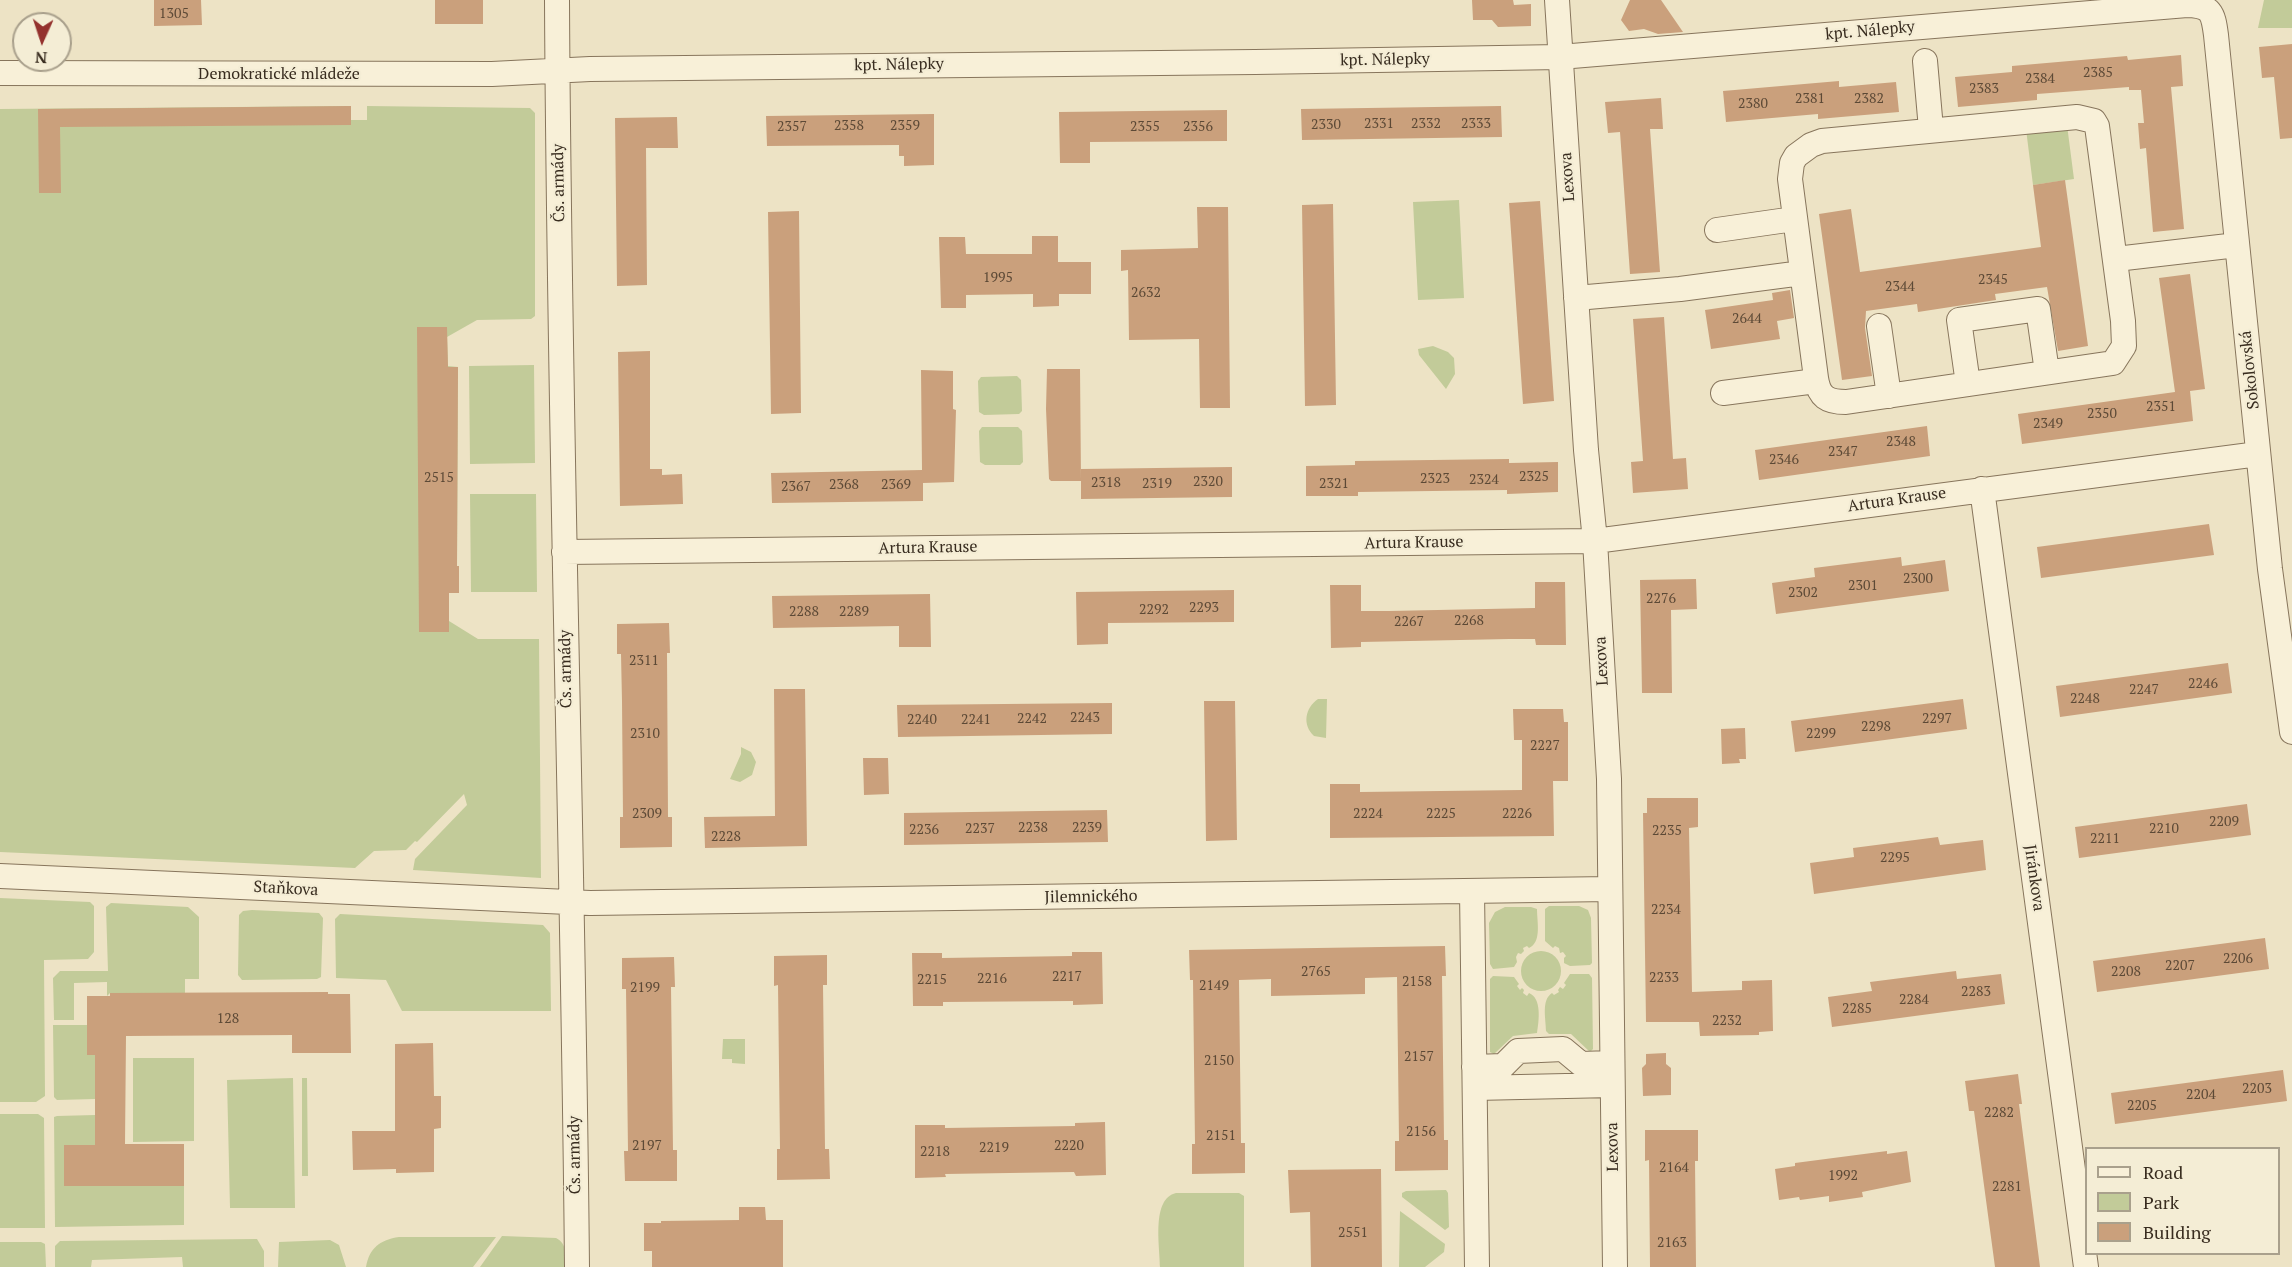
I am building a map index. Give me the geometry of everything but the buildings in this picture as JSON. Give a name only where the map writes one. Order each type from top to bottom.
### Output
[{"type":"street","name":"Čs. armády","points":[[557,0],[577,1267]]},
{"type":"street","name":"Lexova","points":[[1557,0],[1586,450],[1595,541],[1609,779],[1615,1267]]},
{"type":"street","name":"kpt. Nálepky","points":[[558,70],[1560,57],[2187,4],[2209,9]]},
{"type":"street","name":"Sokolovská","points":[[2209,9],[2214,20],[2216,35],[2270,568],[2292,732]]},
{"type":"street","points":[[1925,61],[1930,129]]},
{"type":"street","name":"Demokratické mládeže","points":[[0,73],[492,74],[558,70]]},
{"type":"street","points":[[2069,118],[2087,118],[2094,121],[2097,126],[2116,260],[2124,335],[2124,346],[2113,363],[1846,402],[1829,402],[1822,396],[1816,381],[1794,219],[1790,179],[1792,163],[1796,156],[1810,145],[1822,141],[1930,129],[2069,118]]},
{"type":"street","points":[[1717,230],[1794,219]]},
{"type":"street","points":[[2116,260],[2237,245]]},
{"type":"street","points":[[1576,298],[1680,289],[1802,273]]},
{"type":"street","points":[[1968,384],[1959,320],[2038,309],[2047,372]]},
{"type":"street","points":[[1879,326],[1889,396]]},
{"type":"street","points":[[1724,393],[1816,381]]},
{"type":"street","name":"Artura Krause","points":[[564,552],[1595,541],[2258,454]]},
{"type":"street","name":"Jiránkova","points":[[1982,489],[2086,1267]]},
{"type":"street","name":"Staňkova","points":[[0,876],[572,902]]},
{"type":"street","name":"Jilemnického","points":[[572,902],[687,903],[1610,889]]},
{"type":"street","points":[[1472,891],[1477,1267]]},
{"type":"street","points":[[1475,1077],[1503,1066],[1518,1051],[1563,1049],[1581,1064],[1612,1074]]},
{"type":"street","points":[[1475,1077],[1612,1074]]},
{"type":"green space","points":[[2264,0],[2292,0],[2292,28],[2258,28]]},
{"type":"green space","points":[[351,106],[351,120],[367,120],[367,106],[530,108],[535,113],[535,316],[531,319],[477,320],[447,337],[448,366],[458,367],[457,566],[459,566],[459,593],[449,593],[449,621],[478,639],[539,639],[541,878],[413,870],[415,859],[467,805],[464,794],[417,842],[415,841],[406,850],[374,851],[355,868],[0,852],[0,109]]},
{"type":"green space","points":[[2067,125],[2074,179],[2033,185],[2026,129]]},
{"type":"green space","points":[[1459,200],[1464,298],[1418,300],[1413,202]]},
{"type":"green space","points":[[1433,346],[1448,352],[1454,358],[1455,374],[1446,389],[1419,355],[1418,349]]},
{"type":"green space","points":[[534,365],[535,463],[470,464],[469,366]]},
{"type":"green space","points":[[1017,376],[1021,380],[1022,411],[1019,414],[984,415],[979,412],[978,381],[981,377]]},
{"type":"green space","points":[[982,427],[1018,427],[1022,431],[1023,462],[1020,465],[985,465],[980,462],[979,431]]},
{"type":"green space","points":[[470,494],[536,494],[537,592],[471,592]]},
{"type":"green space","points":[[1318,699],[1327,699],[1326,738],[1314,736],[1308,727],[1308,712]]},
{"type":"green space","points":[[741,747],[751,752],[756,762],[752,775],[740,782],[730,779],[741,754]]},
{"type":"green space","points":[[0,898],[90,902],[94,906],[94,952],[88,959],[44,960],[45,1096],[36,1102],[0,1102]]},
{"type":"green space","points":[[111,903],[188,907],[199,917],[199,979],[185,979],[185,993],[110,993],[107,996],[107,982],[74,983],[74,1020],[54,1020],[53,978],[60,971],[108,971],[106,907]]},
{"type":"green space","points":[[1549,906],[1579,906],[1588,910],[1591,918],[1592,963],[1590,965],[1570,966],[1564,963],[1566,956],[1563,952],[1560,953],[1559,948],[1555,946],[1553,948],[1545,941],[1545,909]]},
{"type":"green space","points":[[1505,907],[1537,909],[1537,936],[1533,945],[1523,948],[1524,951],[1521,954],[1518,953],[1514,967],[1493,969],[1490,964],[1489,923],[1495,912]]},
{"type":"green space","points":[[243,911],[319,913],[323,918],[321,977],[317,979],[242,980],[238,975],[239,915]]},
{"type":"green space","points":[[340,914],[543,925],[550,933],[551,1011],[402,1011],[386,980],[336,978],[335,919]]},
{"type":"green space","points":[[1541,951],[1555,957],[1561,971],[1555,985],[1541,991],[1527,985],[1521,971],[1527,957]]},
{"type":"green space","points":[[1570,974],[1589,974],[1592,978],[1593,1049],[1590,1052],[1571,1034],[1549,1034],[1546,1031],[1546,1000],[1552,993],[1554,995],[1559,992],[1560,987],[1563,989]]},
{"type":"green space","points":[[1493,976],[1514,977],[1520,990],[1522,988],[1523,993],[1527,996],[1529,993],[1536,1000],[1539,1016],[1537,1033],[1513,1036],[1494,1054],[1490,1052],[1490,979]]},
{"type":"green space","points":[[53,1025],[87,1025],[87,1055],[95,1055],[95,1099],[57,1100],[54,1097]]},
{"type":"green space","points":[[723,1039],[745,1039],[745,1064],[732,1063],[732,1059],[722,1059]]},
{"type":"green space","points":[[133,1058],[194,1058],[194,1141],[133,1142]]},
{"type":"green space","points":[[293,1078],[295,1208],[230,1208],[227,1080]]},
{"type":"green space","points":[[302,1078],[307,1078],[308,1176],[302,1176]]},
{"type":"green space","points":[[0,1114],[38,1114],[44,1118],[45,1228],[0,1228]]},
{"type":"green space","points":[[95,1115],[95,1145],[64,1145],[64,1186],[184,1186],[184,1225],[55,1227],[54,1117]]},
{"type":"green space","points":[[1446,1190],[1449,1227],[1445,1230],[1402,1197],[1402,1193],[1406,1191]]},
{"type":"green space","points":[[1176,1193],[1239,1193],[1244,1196],[1244,1267],[1160,1267],[1158,1236],[1160,1214],[1168,1197]]},
{"type":"green space","points":[[1400,1211],[1445,1244],[1444,1252],[1425,1267],[1399,1267]]},
{"type":"green space","points":[[502,1236],[556,1238],[564,1247],[565,1267],[480,1267]]},
{"type":"green space","points":[[399,1237],[496,1237],[473,1267],[366,1267],[376,1246],[386,1240]]},
{"type":"green space","points":[[257,1239],[264,1251],[264,1267],[183,1267],[182,1257],[92,1260],[91,1267],[55,1267],[55,1246],[60,1241]]},
{"type":"green space","points":[[330,1240],[339,1245],[346,1267],[278,1267],[279,1242]]},
{"type":"green space","points":[[0,1242],[41,1242],[45,1244],[46,1267],[0,1267]]}]
